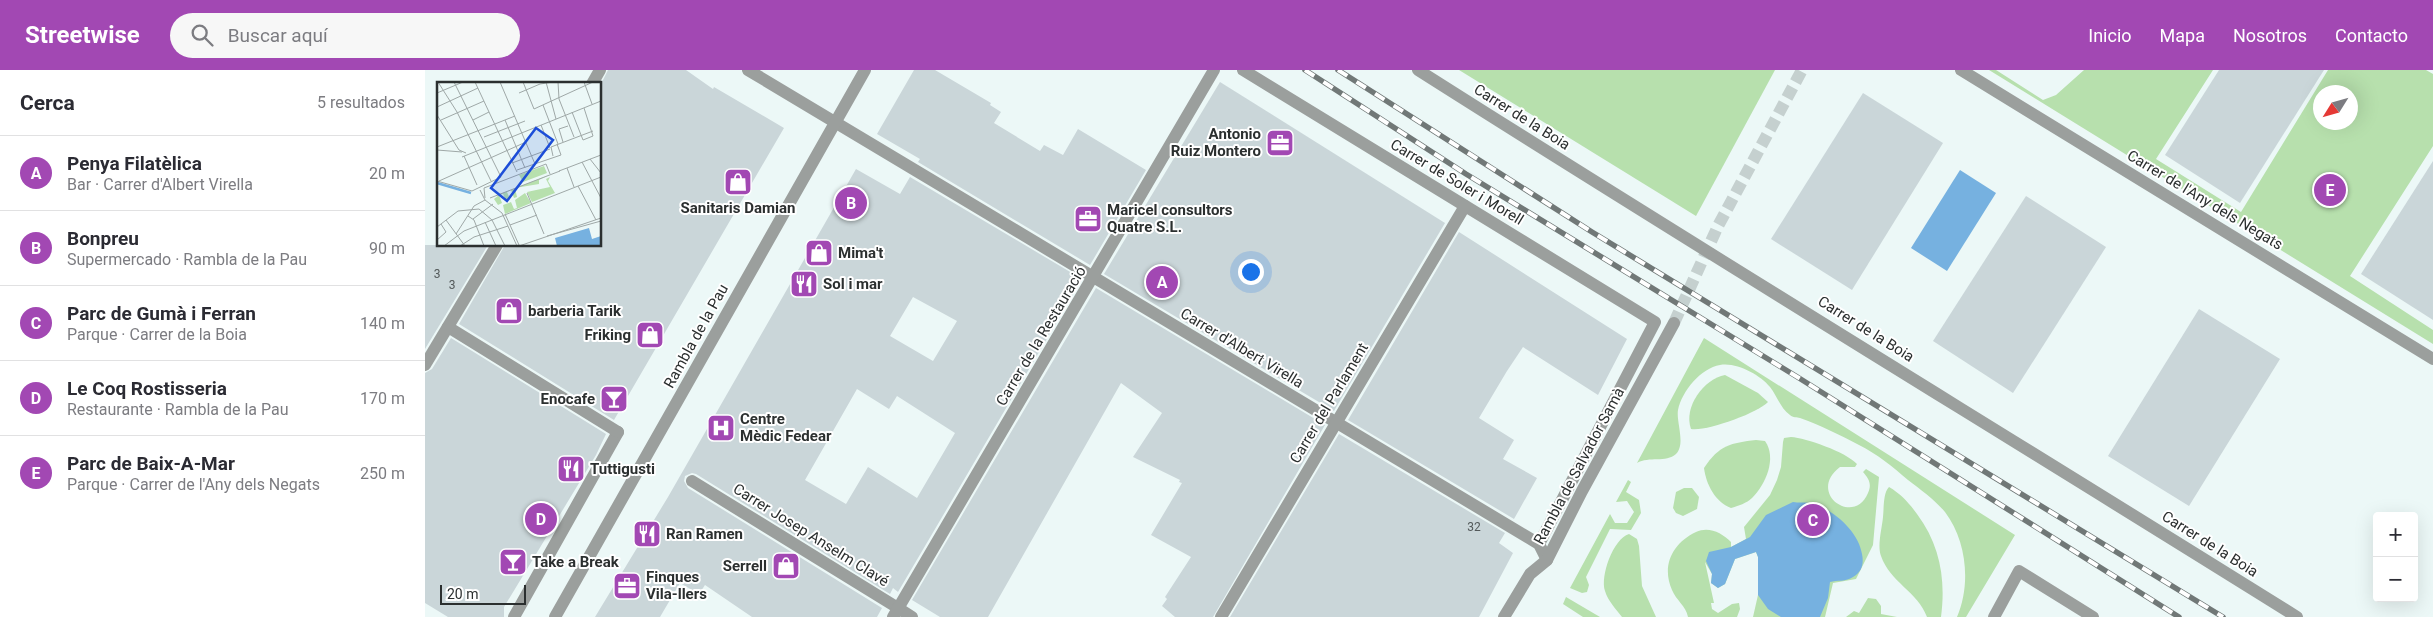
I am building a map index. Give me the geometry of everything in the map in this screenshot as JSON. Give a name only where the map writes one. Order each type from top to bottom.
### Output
[{"type":"street","points":[[593,82],[600,70]]},
{"type":"street","name":"Carrer d'Albert Virella","points":[[748,70],[1539,544]]},
{"type":"street","name":"Rambla de la Pau","points":[[555,617],[865,70]]},
{"type":"street","name":"Carrer de la Restauració","points":[[896,613],[1095,277],[1214,70]]},
{"type":"street","name":"Carrer de Soler i Morell","points":[[1243,70],[1655,322]]},
{"type":"street","name":"Carrer de la Boia","points":[[1418,70],[1701,249],[1914,378],[2297,617]]},
{"type":"street","name":"Carrer de l'Any dels Negats","points":[[1961,70],[2433,359]]},
{"type":"street","name":"Carrer del Parlament","points":[[1221,617],[1465,206]]},
{"type":"street","points":[[425,365],[496,246]]},
{"type":"street","name":"Rambla de Salvador Samà","points":[[1539,544],[1655,322]]},
{"type":"street","name":"Rambla de Salvador Samà","points":[[1504,617],[1530,574],[1547,560],[1673,323]]},
{"type":"street","points":[[448,327],[618,432],[514,617]]},
{"type":"street","name":"Carrer Josep Anselm Clavé","points":[[692,481],[896,613],[912,617]]},
{"type":"street","points":[[1539,544],[1547,560]]},
{"type":"street","points":[[1993,617],[2019,571],[2093,617]]},
{"type":"green space","points":[[1459,70],[1775,70],[1696,216]]},
{"type":"green space","points":[[1989,70],[1996,70],[2043,100],[2056,95],[2084,70],[2213,70],[2156,159],[2241,212],[2313,94],[2313,130],[2358,130],[2358,85],[2319,85],[2328,70],[2426,70],[2433,74],[2433,146],[2350,276],[2433,330],[2433,344]]},
{"type":"green space","points":[[1704,338],[2015,535],[1966,617],[1957,617],[1964,591],[1965,563],[1958,536],[1945,512],[1928,495],[1872,452],[1822,427],[1791,416],[1766,382],[1748,370],[1734,365],[1720,365],[1699,376],[1688,388],[1678,410],[1681,439],[1679,450],[1672,457],[1637,463]]},
{"type":"green space","points":[[1725,375],[1758,393],[1768,402],[1754,411],[1731,421],[1708,428],[1691,429],[1689,421],[1690,412],[1697,395],[1710,382]]},
{"type":"green space","points":[[1791,437],[1825,446],[1852,459],[1857,464],[1855,467],[1840,467],[1831,477],[1828,487],[1830,496],[1836,503],[1844,507],[1853,507],[1861,503],[1868,493],[1869,482],[1863,472],[1866,469],[1879,477],[1873,545],[1856,579],[1833,583],[1825,617],[1753,617],[1758,595],[1758,557],[1756,552],[1735,559],[1725,584],[1718,588],[1711,583],[1712,574],[1705,562],[1714,603],[1711,603],[1712,609],[1718,613],[1732,604],[1739,603],[1740,609],[1737,617],[1688,617],[1674,594],[1669,581],[1669,564],[1675,549],[1681,542],[1701,530],[1719,533],[1731,542],[1731,547],[1746,539],[1744,527],[1770,495],[1781,467],[1784,438]]},
{"type":"green space","points":[[1756,440],[1765,441],[1768,448],[1770,463],[1768,471],[1762,486],[1752,498],[1745,503],[1731,508],[1720,501],[1712,492],[1704,468],[1715,454],[1726,446]]},
{"type":"green space","points":[[1628,480],[1631,482],[1626,492],[1639,500],[1641,513],[1631,530],[1610,529],[1586,577],[1589,585],[1587,592],[1582,593],[1570,588],[1610,514],[1615,523],[1627,523],[1634,512],[1627,501],[1616,502]]},
{"type":"green space","points":[[1889,487],[1901,496],[1917,514],[1936,550],[1943,589],[1941,617],[1927,617],[1923,608],[1891,573],[1881,556],[1880,542],[1884,501]]},
{"type":"green space","points":[[1684,488],[1692,488],[1699,497],[1697,509],[1683,516],[1676,513],[1673,508],[1676,492]]},
{"type":"green space","points":[[1629,534],[1637,539],[1642,586],[1656,617],[1622,617],[1606,595],[1604,576],[1609,559],[1618,543]]},
{"type":"green space","points":[[1566,597],[1600,617],[1583,617],[1563,604]]},
{"type":"green space","points":[[1868,598],[1876,599],[1881,606],[1881,614],[1897,617],[1846,617],[1854,611],[1859,613]]},
{"type":"water","points":[[1960,170],[1996,193],[1947,271],[1911,248]]},
{"type":"water","points":[[1793,502],[1818,505],[1835,515],[1856,537],[1862,554],[1862,567],[1856,575],[1847,580],[1830,582],[1828,598],[1820,617],[1781,617],[1768,609],[1758,595],[1758,557],[1756,552],[1735,559],[1725,584],[1718,588],[1711,583],[1712,574],[1706,561],[1709,552],[1731,547],[1750,537],[1766,515]]},
{"type":"building","points":[[608,70],[686,70],[713,89],[714,87],[784,128],[614,420],[459,324],[504,246],[601,246],[601,84]]},
{"type":"building","points":[[914,70],[935,70],[991,103],[990,105],[1001,112],[994,123],[1040,151],[1044,145],[1063,155],[1078,129],[1146,170],[1090,265],[918,162],[920,159],[877,134]]},
{"type":"building","points":[[2219,70],[2324,70],[2240,203],[2165,155]]},
{"type":"building","points":[[1220,82],[1445,223],[1334,411],[1104,274]]},
{"type":"building","points":[[1863,93],[1943,143],[1852,290],[1771,239]]},
{"type":"building","points":[[2433,161],[2433,320],[2361,274]]},
{"type":"building","points":[[856,169],[900,194],[910,177],[1082,279],[898,592],[893,588],[890,594],[696,474],[692,473],[685,476],[684,481],[688,488],[882,608],[877,617],[752,617],[705,585],[699,594],[680,583],[660,617],[595,617],[668,497]],"holes":[[[913,297],[957,321],[933,361],[890,336]],[[857,389],[889,409],[897,396],[955,433],[917,498],[868,467],[846,504],[805,480]]]},
{"type":"building","points":[[2026,196],[2106,247],[2013,393],[1933,341]]},
{"type":"building","points":[[1459,232],[1627,339],[1598,395],[1523,347],[1507,371],[1479,418],[1514,440],[1503,459],[1537,478],[1514,519],[1348,420]]},
{"type":"building","points":[[425,245],[487,246],[425,349]]},
{"type":"building","points":[[1096,288],[1325,425],[1213,617],[1175,617],[1162,606],[1167,599],[1165,597],[1191,557],[1151,535],[1182,483],[1179,482],[1180,480],[1133,457],[1162,413],[1121,383],[988,617],[940,617],[912,600]]},
{"type":"building","points":[[2199,309],[2280,359],[2189,506],[2108,456]]},
{"type":"building","points":[[451,338],[606,434],[596,455],[504,607],[504,617],[448,617],[425,603],[425,373],[432,369]]},
{"type":"building","points":[[1339,434],[1505,533],[1499,543],[1513,553],[1479,617],[1230,617]]},
{"type":"tunnel","points":[[1674,323],[1718,226],[1802,70]]},
{"type":"railway","points":[[1305,70],[1466,174],[1799,378],[2179,617]]},
{"type":"railway","points":[[1338,70],[1592,232],[2223,617]]},
{"type":"place","name":"Antonio Ruiz Montero","points":[[1280,143]]},
{"type":"place","name":"Sanitaris Damian","points":[[738,182]]},
{"type":"place","name":"Parc de Baix-A-Mar","points":[[2330,190]]},
{"type":"place","name":"Bonpreu","points":[[851,203]]},
{"type":"place","name":"Maricel consultors Quatre S.L.","points":[[1088,219]]},
{"type":"place","name":"Mima't","points":[[819,253]]},
{"type":"place","name":"Penya Filatèlica","points":[[1162,282]]},
{"type":"place","name":"Sol i mar","points":[[804,284]]},
{"type":"place","name":"barberia Tarik","points":[[509,311]]},
{"type":"place","name":"Friking","points":[[650,335]]},
{"type":"place","name":"Enocafe","points":[[614,399]]},
{"type":"place","name":"Centre Mèdic Fedear","points":[[721,428]]},
{"type":"place","name":"Tuttigusti","points":[[571,469]]},
{"type":"place","name":"Le Coq Rostisseria","points":[[541,519]]},
{"type":"place","name":"Parc de Gumà i Ferran","points":[[1813,520]]},
{"type":"place","name":"Ran Ramen","points":[[647,534]]},
{"type":"place","name":"Take a Break","points":[[513,562]]},
{"type":"place","name":"Serrell","points":[[786,566]]},
{"type":"place","name":"Finques Vila-llers","points":[[627,586]]}]
